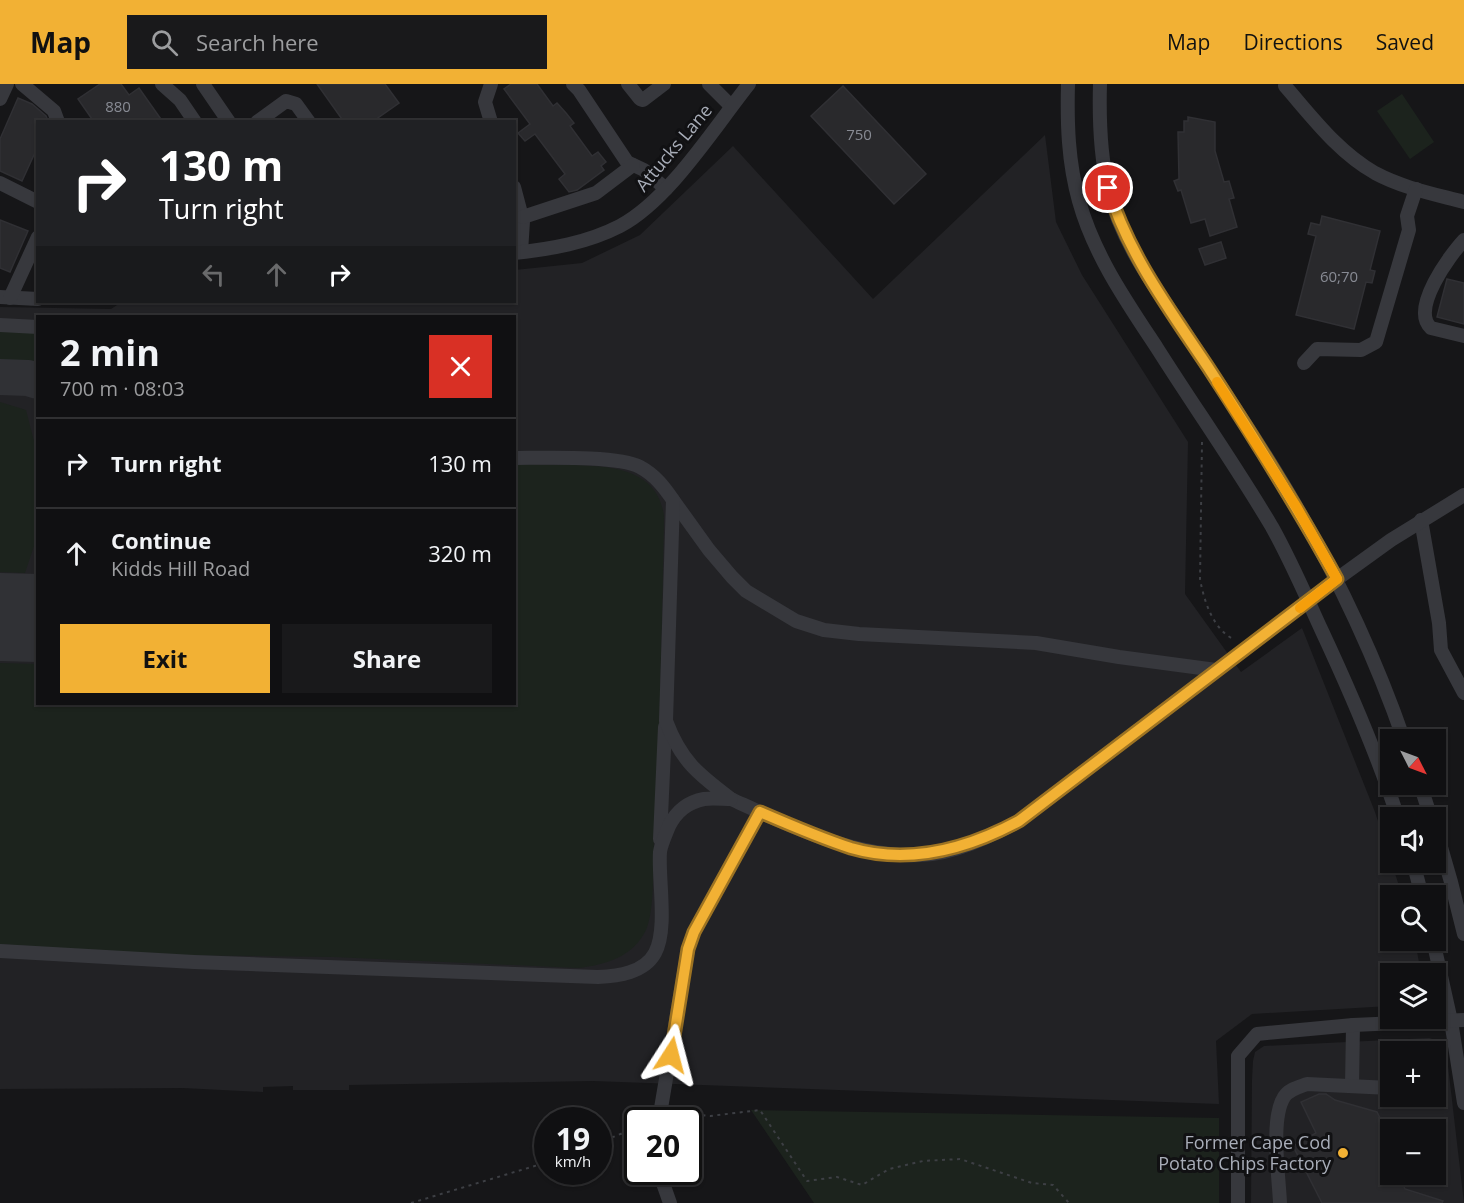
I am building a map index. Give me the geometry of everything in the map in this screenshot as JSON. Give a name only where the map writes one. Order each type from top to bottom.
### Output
[{"type":"street","points":[[0,99],[7,84]]},
{"type":"street","points":[[22,84],[54,111],[57,120]]},
{"type":"street","points":[[162,84],[180,100],[194,120]]},
{"type":"street","points":[[203,84],[228,120]]},
{"type":"street","points":[[490,120],[484,102],[491,84]]},
{"type":"street","points":[[573,84],[627,162],[644,170],[666,189]]},
{"type":"street","points":[[628,84],[642,100],[664,84]]},
{"type":"street","points":[[710,84],[731,106]]},
{"type":"street","name":"Attucks Lane","points":[[518,252],[573,243],[610,231],[646,209],[666,189],[748,84]]},
{"type":"street","points":[[1068,84],[1068,133],[1074,180],[1079,202],[1095,247],[1123,296],[1271,527],[1298,575],[1356,703],[1384,773],[1395,807]]},
{"type":"street","points":[[1100,84],[1100,136],[1106,179],[1114,209],[1126,237],[1144,271],[1273,468],[1337,579],[1374,661],[1400,729]]},
{"type":"street","points":[[1285,86],[1313,119],[1348,153],[1375,172],[1416,189],[1464,202]]},
{"type":"street","points":[[260,120],[286,101],[296,104],[308,120]]},
{"type":"street","points":[[523,217],[596,193],[633,165]]},
{"type":"street","points":[[0,183],[36,201]]},
{"type":"street","points":[[1304,363],[1317,349],[1361,350],[1376,342],[1409,230],[1407,216],[1416,189]]},
{"type":"street","points":[[516,194],[523,217],[518,252]]},
{"type":"street","points":[[36,241],[5,297],[36,299]]},
{"type":"street","points":[[1461,246],[1436,279],[1426,303],[1425,318],[1427,325],[1431,328],[1464,336]]},
{"type":"street","points":[[0,325],[36,327]]},
{"type":"street","points":[[516,458],[606,460],[638,466],[655,476],[708,550],[739,584],[771,608],[796,621],[824,630],[859,634],[1036,643],[1216,670]]},
{"type":"street","points":[[666,722],[674,743],[684,758],[712,785],[731,799],[760,812],[851,848],[885,854],[921,855],[954,849],[993,835],[1019,821],[1337,579],[1421,520],[1463,497]]},
{"type":"street","points":[[0,951],[194,962],[577,976],[621,976],[639,968],[655,953],[661,922],[660,850],[673,500]]},
{"type":"street","points":[[1421,520],[1439,623],[1441,650],[1464,693]]},
{"type":"street","points":[[660,850],[673,818],[688,804],[704,799],[731,799]]},
{"type":"street","points":[[661,1107],[688,949],[694,932],[760,812]]},
{"type":"street","points":[[1446,867],[1464,934]]},
{"type":"street","points":[[1437,951],[1458,1021],[1464,1103]]},
{"type":"street","points":[[1238,1203],[1238,1056],[1257,1034],[1353,1025],[1458,1021]]},
{"type":"street","points":[[1353,1025],[1353,1086]]},
{"type":"street","points":[[1280,1203],[1276,1118],[1284,1096],[1296,1087],[1307,1083],[1380,1087]]},
{"type":"street","points":[[664,1185],[670,1203]]},
{"type":"path","points":[[1202,434],[1200,579],[1203,597],[1215,622],[1224,632],[1232,639],[1250,643]]},
{"type":"path","points":[[702,1115],[760,1110],[807,1180],[837,1178],[862,1185],[889,1169],[923,1161],[960,1160],[1032,1183],[1053,1185],[1069,1203]]},
{"type":"path","points":[[411,1203],[534,1166]]},
{"type":"shaded area","points":[[1402,94],[1434,142],[1410,159],[1377,111]]},
{"type":"shaded area","points":[[1045,135],[1056,222],[1082,275],[1188,442],[1185,594],[1241,672],[1302,628],[1375,812],[1380,827],[1380,873],[1395,873],[1399,885],[1380,885],[1380,951],[1417,951],[1419,963],[1380,963],[1380,1007],[1252,1014],[1216,1041],[1219,1104],[593,1081],[349,1085],[349,1090],[293,1090],[293,1086],[263,1087],[263,1092],[183,1088],[0,1089],[0,307],[111,309],[120,303],[516,303],[516,270],[582,263],[640,235],[733,146],[873,299]]},
{"type":"shaded area","points":[[0,320],[36,325],[36,363],[0,361]]},
{"type":"shaded area","points":[[0,402],[26,410],[36,449],[36,540],[25,573],[0,572]]},
{"type":"shaded area","points":[[516,464],[601,467],[630,473],[642,479],[652,488],[660,500],[664,516],[652,898],[646,930],[634,947],[626,953],[608,962],[578,968],[334,957],[166,955],[0,944],[0,663],[36,664],[36,705],[516,705]]},
{"type":"shaded area","points":[[1429,1038],[1436,1040],[1380,1041],[1380,1107],[1446,1107],[1446,1058],[1464,1203],[1251,1203],[1252,1080],[1255,1052],[1264,1046]]},
{"type":"shaded area","points":[[751,1110],[1219,1118],[1219,1203],[814,1203]]},
{"type":"building","points":[[100,84],[121,84],[129,95],[139,88],[162,120],[93,120],[78,99]]},
{"type":"building","points":[[317,84],[385,84],[399,103],[375,120],[343,120]]},
{"type":"building","points":[[511,84],[537,84],[553,106],[557,103],[574,123],[570,126],[592,156],[598,152],[606,162],[601,166],[604,170],[577,190],[569,192],[559,179],[565,174],[535,134],[525,141],[518,133],[530,124],[504,89]]},
{"type":"building","points":[[843,86],[926,174],[894,204],[811,116]]},
{"type":"building","points":[[18,98],[32,104],[46,116],[48,120],[36,120],[36,150],[22,181],[0,171],[0,139]]},
{"type":"building","points":[[1188,117],[1215,122],[1215,151],[1224,182],[1229,181],[1234,198],[1229,199],[1237,227],[1210,236],[1205,219],[1191,223],[1181,190],[1178,191],[1174,181],[1179,179],[1178,132],[1184,132],[1184,121],[1188,121]]},
{"type":"building","points":[[1322,216],[1380,231],[1370,270],[1375,271],[1372,283],[1366,282],[1354,329],[1296,315],[1316,236],[1308,234],[1311,223],[1320,225]]},
{"type":"building","points":[[0,220],[28,231],[10,272],[0,268]]},
{"type":"building","points":[[1221,242],[1226,258],[1205,265],[1199,249]]},
{"type":"building","points":[[1447,279],[1464,283],[1464,324],[1437,317]]},
{"type":"building","name":"Former Cape Cod Potato Chips Factory","points":[[1319,1094],[1326,1094],[1335,1100],[1377,1112],[1380,1119],[1380,1185],[1403,1185],[1405,1189],[1443,1201],[1442,1203],[1322,1203],[1293,1146],[1316,1133],[1301,1102]]},
{"type":"taxiway","points":[[0,377],[36,380]]},
{"type":"runway","points":[[0,617],[36,618]]},
{"type":"slow traffic","points":[[1217,382],[1273,468],[1337,579],[1300,608]]},
{"type":"place","name":"Former Cape Cod Potato Chips Factory","points":[[1343,1153]]},
{"type":"route","points":[[671,1055],[688,949],[694,932],[760,812],[851,848],[885,854],[921,855],[954,849],[993,835],[1019,821],[1337,579],[1273,468],[1144,271],[1122,228],[1108,188]]}]
